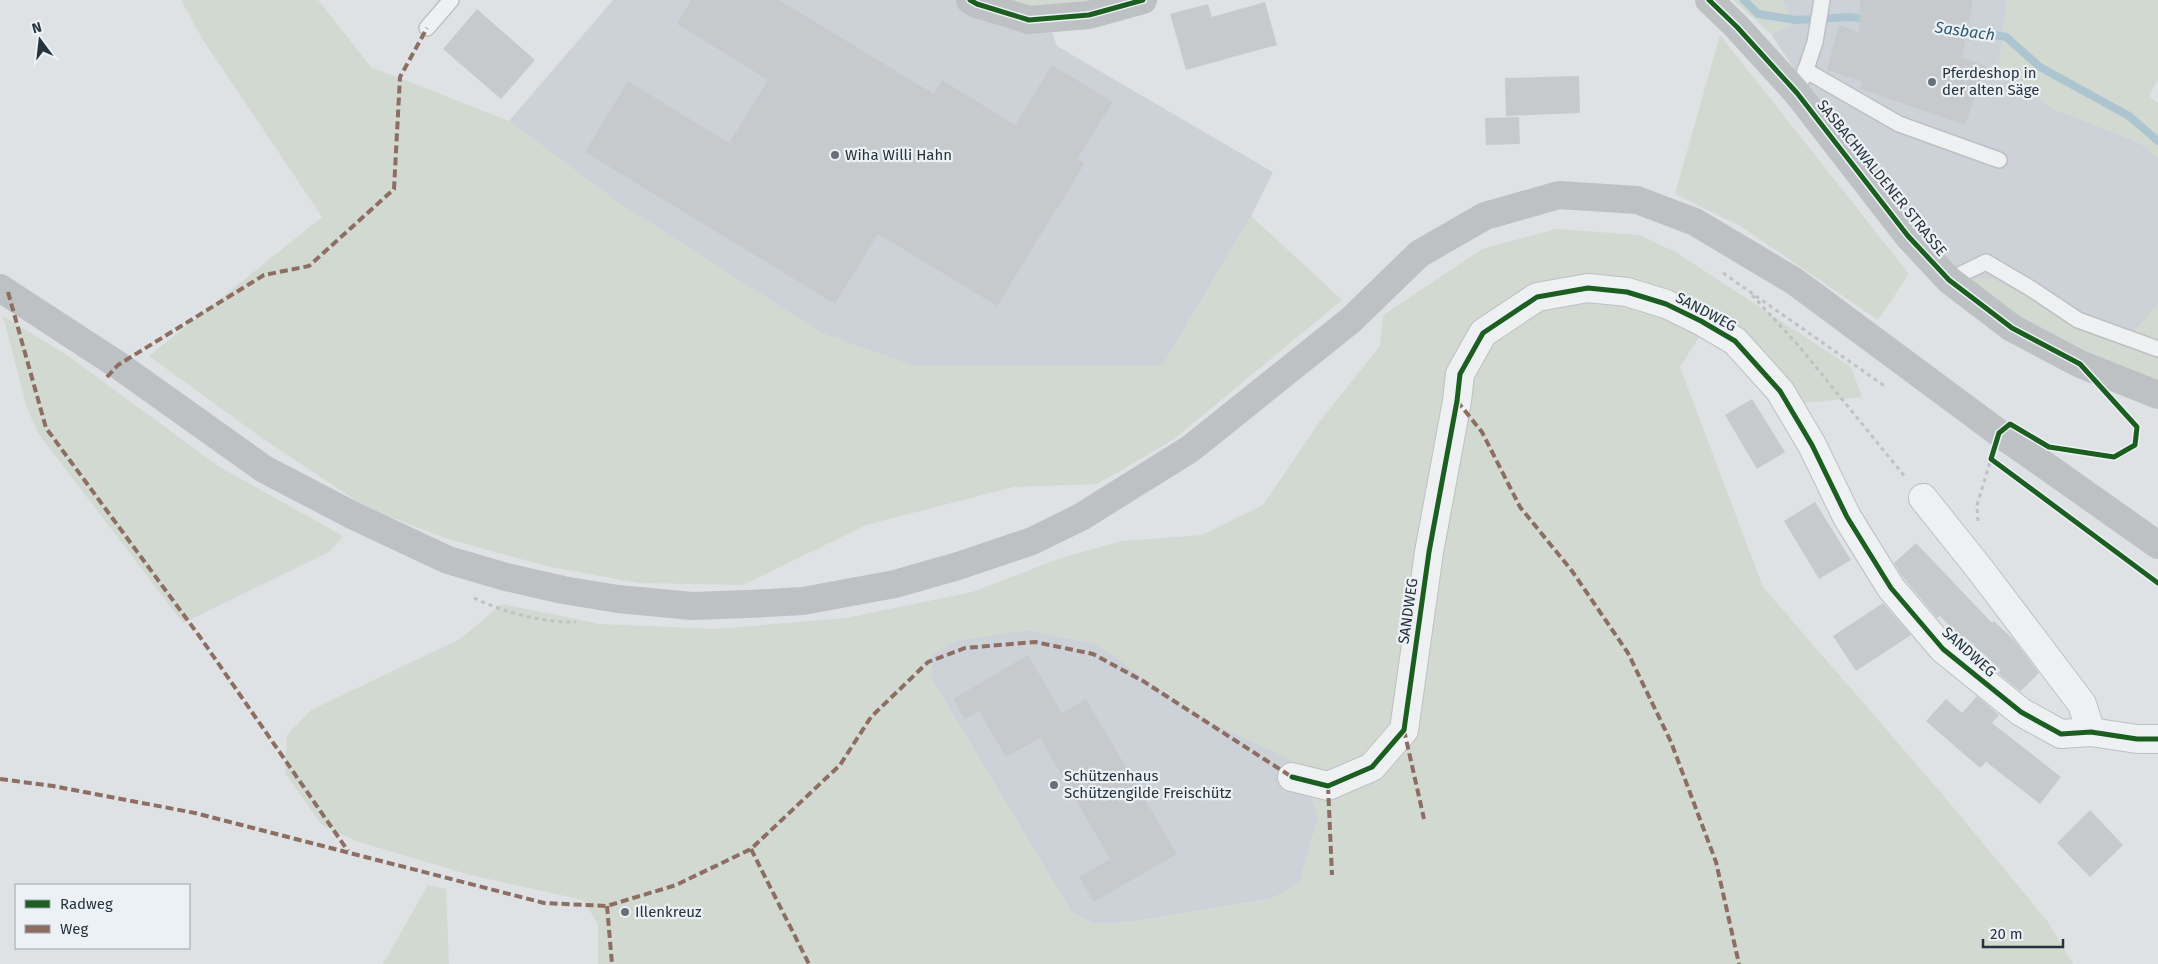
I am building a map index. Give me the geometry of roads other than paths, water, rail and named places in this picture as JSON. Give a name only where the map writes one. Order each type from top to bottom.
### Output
[{"type":"main road","points":[[970,0],[977,4],[1029,20],[1089,15],[1143,0]]},
{"type":"main road","name":"SASBACHWALDENER STRASSE","points":[[1709,0],[1737,27],[1801,82],[1908,236],[1950,280],[2012,328],[2080,364],[2158,395]]},
{"type":"main road","points":[[0,288],[118,365],[264,469],[352,515],[448,560],[506,577],[618,600],[692,606],[803,601],[845,595],[895,584],[958,566],[1032,541],[1081,517],[1190,449],[1351,320],[1419,254],[1485,216],[1559,195],[1637,200],[1695,222],[1794,281],[1991,443],[2158,545]]},
{"type":"street","name":"SANDWEG","points":[[1292,777],[1328,786],[1372,767],[1404,730],[1429,552],[1457,402],[1460,374],[1483,333],[1537,297],[1588,288],[1627,292],[1666,304],[1701,321],[1735,341],[1780,391],[1812,445],[1847,517],[1886,580],[1942,649],[2021,712],[2061,734],[2091,732],[2137,739],[2158,739]]},
{"type":"street","points":[[1923,498],[1979,568],[2082,704],[2091,732]]},
{"type":"lane","points":[[427,28],[451,0]]},
{"type":"lane","points":[[1822,0],[1815,42],[1801,82],[1898,124],[1999,160]]},
{"type":"lane","points":[[1950,280],[1986,262],[2078,320],[2158,349]]},
{"type":"waterway","name":"Sasbach","points":[[1744,0],[1758,14],[1796,20],[1849,17],[1868,19]]},
{"type":"waterway","name":"Sasbach","points":[[1959,29],[2006,37],[2040,67],[2129,116],[2158,141]]},
{"type":"place","name":"Pferdeshop in der alten Säge","points":[[1932,82]]},
{"type":"place","name":"Wiha Willi Hahn","points":[[835,155]]},
{"type":"place","name":"Schützenhaus Schützengilde Freischütz","points":[[1054,785]]},
{"type":"place","name":"Illenkreuz","points":[[625,912]]}]
